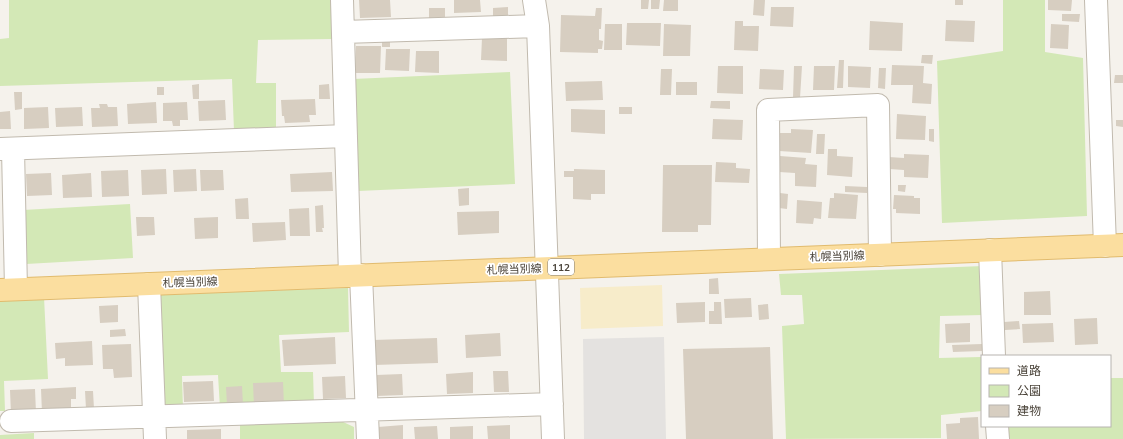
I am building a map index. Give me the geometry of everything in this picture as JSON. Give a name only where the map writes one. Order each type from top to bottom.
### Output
[{"type":"main road","name":"札幌当別線","points":[[8,289],[1114,245]]},
{"type":"street","points":[[342,0],[346,136],[368,439]]},
{"type":"street","points":[[534,0],[538,26],[553,439]]},
{"type":"street","points":[[1096,0],[1114,245]]},
{"type":"street","points":[[343,32],[538,26]]},
{"type":"street","points":[[769,259],[768,110],[878,105],[880,255]]},
{"type":"street","points":[[8,289],[6,149],[346,136]]},
{"type":"street","points":[[990,250],[994,355]]},
{"type":"street","points":[[149,284],[155,439]]},
{"type":"street","points":[[11,421],[552,404]]},
{"type":"street","points":[[998,427],[998,439]]},
{"type":"green space","points":[[9,0],[333,0],[333,39],[258,40],[256,83],[276,83],[276,130],[234,131],[232,79],[0,86],[0,39],[9,38]]},
{"type":"green space","points":[[1003,0],[1045,0],[1045,52],[1083,58],[1087,216],[942,223],[937,61],[1003,51]]},
{"type":"green space","points":[[510,72],[515,184],[358,191],[353,79]]},
{"type":"green space","points":[[130,204],[133,258],[26,264],[23,210]]},
{"type":"green space","points":[[983,266],[983,315],[940,316],[939,358],[981,357],[981,411],[941,415],[941,438],[786,439],[782,326],[804,324],[802,295],[781,295],[779,274]]},
{"type":"green space","points":[[348,288],[349,332],[279,335],[281,372],[313,372],[314,405],[220,408],[218,375],[182,376],[183,410],[159,411],[156,294]]},
{"type":"green space","points":[[44,297],[48,379],[4,381],[5,411],[0,411],[0,299]]},
{"type":"green space","points":[[1111,378],[1123,378],[1123,439],[1009,439],[1009,427],[1111,427]]},
{"type":"green space","points":[[341,421],[354,427],[354,439],[240,439],[240,422]]},
{"type":"green space","points":[[34,433],[34,439],[0,439],[0,435]]},
{"type":"sand","points":[[662,285],[663,326],[581,329],[580,288]]},
{"type":"shaded area","points":[[664,337],[666,439],[584,439],[583,339]]},
{"type":"building","points":[[359,0],[390,0],[391,17],[360,18]]},
{"type":"building","points":[[454,0],[480,0],[481,12],[454,13]]},
{"type":"building","points":[[641,0],[649,0],[648,9],[641,9]]},
{"type":"building","points":[[651,0],[660,0],[659,9],[651,9]]},
{"type":"building","points":[[664,0],[678,0],[678,11],[663,11]]},
{"type":"building","points":[[754,0],[765,0],[764,16],[753,15]]},
{"type":"building","points":[[955,0],[963,0],[963,5],[955,5]]},
{"type":"building","points":[[1048,0],[1072,0],[1071,11],[1048,10]]},
{"type":"building","points":[[508,7],[508,16],[493,16],[493,8]]},
{"type":"building","points":[[771,7],[794,7],[793,27],[770,26]]},
{"type":"building","points":[[429,8],[445,8],[445,17],[429,18]]},
{"type":"building","points":[[596,8],[602,8],[599,40],[603,41],[602,49],[598,49],[598,53],[560,52],[561,15],[595,16]]},
{"type":"building","points":[[1062,14],[1080,14],[1079,22],[1062,21]]},
{"type":"building","points":[[946,20],[975,21],[974,42],[945,41]]},
{"type":"building","points":[[735,21],[743,21],[743,26],[759,26],[758,51],[734,50]]},
{"type":"building","points":[[870,21],[903,23],[902,51],[869,50]]},
{"type":"building","points":[[627,23],[661,23],[660,46],[626,45]]},
{"type":"building","points":[[605,24],[622,24],[622,50],[604,50]]},
{"type":"building","points":[[664,24],[691,25],[690,56],[663,56]]},
{"type":"building","points":[[1051,24],[1069,25],[1068,49],[1050,48]]},
{"type":"building","points":[[482,38],[507,38],[507,61],[481,60]]},
{"type":"building","points":[[382,40],[390,40],[390,47],[382,47]]},
{"type":"building","points":[[356,46],[381,46],[380,73],[355,73]]},
{"type":"building","points":[[386,49],[410,49],[409,71],[385,70]]},
{"type":"building","points":[[416,51],[439,51],[439,73],[415,72]]},
{"type":"building","points":[[922,55],[933,55],[932,64],[921,63]]},
{"type":"building","points":[[839,60],[844,60],[843,88],[837,88]]},
{"type":"building","points":[[892,65],[924,66],[923,83],[932,84],[931,104],[912,103],[913,85],[891,85]]},
{"type":"building","points":[[718,66],[743,66],[743,94],[717,93]]},
{"type":"building","points":[[794,66],[802,66],[800,98],[793,98]]},
{"type":"building","points":[[814,66],[835,66],[834,90],[813,90]]},
{"type":"building","points":[[848,66],[871,67],[870,88],[848,87]]},
{"type":"building","points":[[879,68],[886,68],[885,89],[878,88]]},
{"type":"building","points":[[661,69],[672,69],[671,95],[660,95]]},
{"type":"building","points":[[760,69],[784,70],[783,90],[759,89]]},
{"type":"building","points":[[1115,75],[1123,75],[1123,83],[1114,83]]},
{"type":"building","points":[[602,81],[603,100],[566,101],[565,82]]},
{"type":"building","points":[[676,82],[697,82],[697,95],[676,95]]},
{"type":"building","points":[[199,84],[199,99],[193,99],[192,85]]},
{"type":"building","points":[[329,84],[330,99],[319,99],[319,85]]},
{"type":"building","points":[[157,87],[164,87],[164,95],[157,95]]},
{"type":"building","points":[[14,92],[22,92],[22,109],[15,110]]},
{"type":"building","points":[[315,99],[316,115],[309,115],[310,122],[285,123],[284,116],[282,116],[281,100]]},
{"type":"building","points":[[225,100],[226,120],[199,121],[198,101]]},
{"type":"building","points":[[711,101],[730,101],[730,109],[710,108]]},
{"type":"building","points":[[156,102],[157,123],[128,124],[127,104]]},
{"type":"building","points":[[187,102],[188,120],[180,120],[180,126],[173,126],[172,121],[163,121],[163,103]]},
{"type":"building","points":[[99,104],[107,104],[108,107],[117,107],[118,126],[92,127],[91,108],[100,108]]},
{"type":"building","points":[[48,107],[49,128],[24,129],[24,108]]},
{"type":"building","points":[[82,107],[83,126],[56,127],[55,108]]},
{"type":"building","points":[[619,107],[632,107],[632,114],[619,114]]},
{"type":"building","points":[[571,109],[605,110],[605,134],[571,132]]},
{"type":"building","points":[[10,111],[11,129],[0,129],[0,112]]},
{"type":"building","points":[[897,114],[926,116],[925,140],[896,139]]},
{"type":"building","points":[[713,119],[743,120],[742,140],[712,139]]},
{"type":"building","points":[[1116,120],[1123,120],[1123,127],[1116,126]]},
{"type":"building","points":[[791,129],[813,130],[811,153],[779,151],[780,133],[791,133]]},
{"type":"building","points":[[929,129],[934,129],[934,142],[929,141]]},
{"type":"building","points":[[817,134],[825,134],[824,154],[816,154]]},
{"type":"building","points":[[828,149],[837,149],[837,156],[853,157],[852,177],[827,175]]},
{"type":"building","points":[[904,154],[929,155],[928,178],[904,177],[904,170],[889,169],[889,157],[904,158]]},
{"type":"building","points":[[780,156],[806,158],[805,164],[817,165],[816,187],[795,186],[795,173],[779,172]]},
{"type":"building","points":[[716,162],[736,163],[736,168],[750,169],[749,183],[715,182]]},
{"type":"building","points":[[663,165],[712,165],[711,225],[698,225],[698,232],[662,232]]},
{"type":"building","points":[[166,169],[167,194],[142,195],[141,170]]},
{"type":"building","points":[[196,169],[197,191],[174,192],[173,170]]},
{"type":"building","points":[[574,169],[605,170],[605,194],[591,194],[591,200],[573,199],[573,177],[564,177],[564,171],[574,171]]},
{"type":"building","points":[[128,170],[129,196],[102,197],[101,171]]},
{"type":"building","points":[[200,170],[223,170],[224,190],[201,191]]},
{"type":"building","points":[[332,172],[333,191],[291,192],[290,174]]},
{"type":"building","points":[[51,173],[52,195],[27,196],[26,174]]},
{"type":"building","points":[[91,173],[92,197],[63,198],[62,175]]},
{"type":"building","points":[[898,185],[906,185],[905,192],[898,191]]},
{"type":"building","points":[[845,186],[867,187],[867,193],[845,192]]},
{"type":"building","points":[[469,188],[469,205],[459,206],[458,189]]},
{"type":"building","points":[[780,193],[788,194],[787,209],[779,208]]},
{"type":"building","points":[[834,193],[858,195],[856,219],[828,218],[830,198],[834,198]]},
{"type":"building","points":[[894,195],[914,196],[914,198],[920,198],[920,214],[896,213],[896,209],[893,209]]},
{"type":"building","points":[[248,198],[249,219],[236,219],[235,199]]},
{"type":"building","points":[[797,200],[822,202],[821,219],[814,218],[813,224],[796,223]]},
{"type":"building","points":[[323,205],[323,232],[316,232],[315,206]]},
{"type":"building","points":[[309,208],[310,236],[290,236],[289,209]]},
{"type":"building","points":[[499,211],[499,233],[458,235],[457,212]]},
{"type":"building","points":[[136,217],[154,217],[155,235],[137,236]]},
{"type":"building","points":[[218,217],[218,238],[195,239],[194,218]]},
{"type":"building","points":[[285,222],[286,240],[253,242],[252,223]]},
{"type":"building","points":[[718,278],[719,294],[709,294],[709,279]]},
{"type":"building","points":[[1050,291],[1051,315],[1024,315],[1024,292]]},
{"type":"building","points":[[751,298],[752,317],[725,318],[724,299]]},
{"type":"building","points":[[705,302],[705,322],[677,323],[676,303]]},
{"type":"building","points":[[714,302],[721,302],[722,324],[709,324],[709,311],[714,311]]},
{"type":"building","points":[[768,304],[769,319],[759,320],[758,305]]},
{"type":"building","points":[[118,305],[118,322],[100,323],[99,306]]},
{"type":"building","points":[[1097,318],[1098,344],[1075,345],[1074,319]]},
{"type":"building","points":[[1019,321],[1020,329],[1005,330],[1004,322]]},
{"type":"building","points":[[970,323],[970,342],[946,343],[945,324]]},
{"type":"building","points":[[1053,323],[1054,342],[1023,343],[1022,324]]},
{"type":"building","points":[[125,329],[126,336],[110,337],[110,330]]},
{"type":"building","points":[[500,333],[501,356],[466,358],[465,335]]},
{"type":"building","points":[[335,337],[336,364],[284,366],[282,340]]},
{"type":"building","points":[[437,338],[438,363],[374,365],[373,340]]},
{"type":"building","points":[[92,341],[93,365],[65,366],[65,358],[56,359],[55,343]]},
{"type":"building","points":[[131,344],[132,377],[114,378],[113,369],[103,369],[102,345]]},
{"type":"building","points":[[982,344],[982,351],[953,352],[952,345]]},
{"type":"building","points":[[770,347],[773,439],[686,439],[683,349]]},
{"type":"building","points":[[493,371],[508,371],[509,392],[494,392]]},
{"type":"building","points":[[473,372],[473,393],[447,394],[446,374]]},
{"type":"building","points":[[402,374],[403,395],[377,396],[376,375]]},
{"type":"building","points":[[345,376],[346,398],[323,399],[322,377]]},
{"type":"building","points":[[213,381],[214,401],[184,402],[183,382]]},
{"type":"building","points":[[283,382],[284,405],[254,407],[253,383]]},
{"type":"building","points":[[242,386],[243,405],[227,405],[226,387]]},
{"type":"building","points":[[76,387],[76,399],[71,399],[71,411],[42,413],[41,389]]},
{"type":"building","points":[[35,389],[36,413],[11,414],[10,390]]},
{"type":"building","points":[[85,391],[93,391],[94,409],[86,409]]},
{"type":"building","points":[[978,417],[979,439],[947,439],[946,424],[960,423],[960,418]]},
{"type":"building","points":[[403,425],[403,439],[378,439],[378,427]]},
{"type":"building","points":[[510,425],[510,439],[488,439],[487,426]]},
{"type":"building","points":[[437,426],[438,439],[415,439],[414,427]]},
{"type":"building","points":[[473,426],[473,439],[450,439],[450,427]]},
{"type":"building","points":[[221,429],[221,439],[187,439],[187,430]]}]
